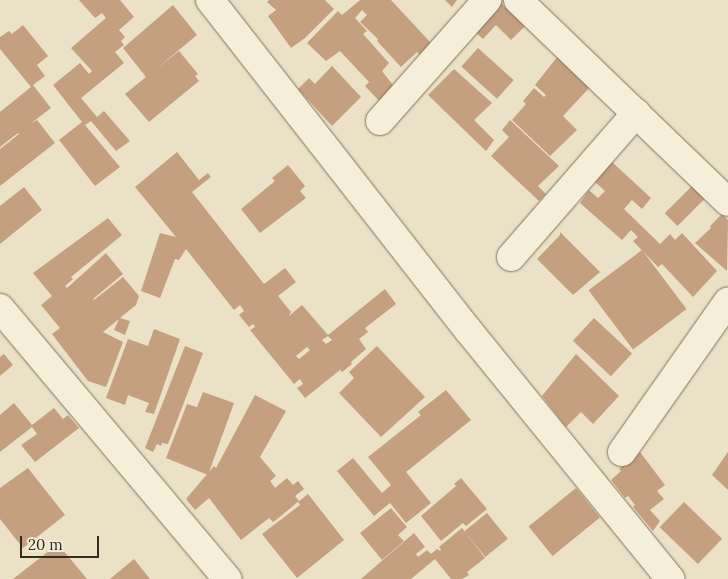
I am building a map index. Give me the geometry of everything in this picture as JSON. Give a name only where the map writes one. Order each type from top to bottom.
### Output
[{"type":"street","points":[[210,0],[468,330],[670,579]]},
{"type":"street","points":[[380,121],[487,0]]},
{"type":"street","points":[[518,0],[728,202]]},
{"type":"street","points":[[512,257],[636,113]]},
{"type":"street","points":[[622,452],[728,301]]},
{"type":"street","points":[[0,308],[227,579]]},
{"type":"building","points":[[79,0],[120,0],[134,17],[119,30],[125,37],[121,41],[124,45],[115,52],[124,63],[81,98],[97,117],[104,111],[130,141],[116,151],[91,121],[85,125],[120,167],[95,186],[59,140],[82,122],[53,85],[80,63],[89,74],[92,71],[71,48],[106,18],[102,13],[95,18]]},
{"type":"building","points":[[269,0],[325,0],[334,9],[305,38],[291,48],[268,16],[276,10],[267,2]]},
{"type":"building","points":[[360,0],[391,0],[431,43],[421,56],[417,52],[401,67],[377,41],[378,39],[360,22],[367,15],[362,10],[355,18],[367,31],[363,34],[389,63],[382,71],[396,89],[384,106],[365,86],[369,82],[340,51],[326,61],[307,43],[338,11],[342,15]]},
{"type":"building","points":[[445,0],[457,0],[452,7]]},
{"type":"building","points":[[495,3],[501,3],[525,26],[511,40],[496,25],[483,39],[474,31]]},
{"type":"building","points":[[173,5],[197,35],[156,69],[179,51],[198,74],[195,76],[199,81],[149,122],[125,94],[146,77],[123,48]]},
{"type":"building","points":[[23,25],[48,56],[37,65],[45,76],[33,85],[51,108],[30,124],[37,120],[55,143],[0,186],[0,149],[19,134],[0,147],[0,112],[31,87],[0,49],[0,37],[9,31],[12,34]]},
{"type":"building","points":[[478,48],[514,80],[497,99],[461,67]]},
{"type":"building","points":[[558,56],[590,87],[563,116],[577,130],[550,156],[512,120],[526,104],[523,101],[534,88],[544,97],[546,95],[535,85]]},
{"type":"building","points":[[332,66],[361,97],[332,126],[298,89],[309,78],[315,84]]},
{"type":"building","points":[[454,69],[492,103],[474,120],[494,140],[486,151],[428,95]]},
{"type":"building","points":[[510,120],[559,166],[538,186],[546,194],[539,201],[491,156],[509,137],[502,130]]},
{"type":"building","points":[[177,152],[199,180],[208,173],[211,177],[192,192],[264,284],[285,268],[296,282],[278,296],[291,312],[289,316],[302,305],[328,335],[385,289],[396,304],[365,328],[368,332],[359,339],[366,349],[351,362],[352,364],[342,372],[340,370],[305,398],[297,388],[303,384],[300,379],[294,384],[250,330],[255,327],[253,324],[249,327],[239,315],[244,311],[240,305],[234,310],[186,249],[179,260],[175,259],[160,298],[141,291],[160,233],[176,237],[135,187]],"holes":[[[328,336],[332,340],[326,344],[322,340]],[[307,347],[310,350],[299,359],[296,356]]]},
{"type":"building","points":[[611,161],[651,198],[642,209],[632,200],[624,209],[660,244],[670,234],[675,240],[682,233],[717,271],[693,297],[662,264],[658,267],[633,241],[638,237],[631,230],[622,240],[580,203],[589,190],[598,198],[605,191],[595,182]]},
{"type":"building","points":[[288,165],[305,186],[300,191],[306,198],[260,233],[241,209],[275,181],[272,178]]},
{"type":"building","points":[[693,185],[706,198],[677,226],[665,213]]},
{"type":"building","points":[[24,187],[42,210],[0,244],[0,206]]},
{"type":"building","points":[[722,214],[728,220],[727,271],[695,243]]},
{"type":"building","points":[[108,218],[122,235],[71,277],[73,279],[65,286],[67,288],[106,253],[123,274],[93,299],[123,277],[139,296],[136,305],[120,318],[130,321],[125,335],[114,330],[119,319],[103,332],[123,342],[106,387],[88,381],[52,334],[60,328],[41,305],[52,296],[33,273]]},
{"type":"building","points":[[560,232],[600,272],[573,295],[537,259],[560,235]]},
{"type":"building","points":[[642,250],[687,309],[633,349],[588,290]]},
{"type":"building","points":[[594,318],[632,353],[611,376],[573,341]]},
{"type":"building","points":[[154,329],[180,339],[154,414],[145,412],[149,403],[128,395],[125,405],[106,398],[128,339],[148,346]]},
{"type":"building","points":[[185,346],[203,353],[168,444],[162,443],[161,446],[157,444],[153,452],[145,448]]},
{"type":"building","points":[[377,346],[425,397],[381,437],[339,393],[354,378],[349,372]]},
{"type":"building","points":[[4,354],[13,365],[0,376],[0,357]]},
{"type":"building","points":[[576,354],[619,396],[593,424],[581,412],[566,427],[542,396]]},
{"type":"building","points":[[446,390],[471,420],[406,472],[431,503],[406,523],[390,503],[374,516],[337,471],[353,458],[382,493],[391,485],[368,457],[421,415],[418,412]]},
{"type":"building","points":[[203,392],[234,403],[208,475],[166,458],[187,404],[197,407]]},
{"type":"building","points":[[255,395],[286,411],[260,457],[276,476],[270,481],[275,488],[287,478],[293,485],[298,481],[304,489],[295,496],[299,501],[276,520],[273,522],[269,518],[241,540],[209,498],[195,510],[186,499],[214,466],[216,468]]},
{"type":"building","points":[[14,403],[32,425],[54,408],[63,419],[68,415],[79,428],[35,462],[21,445],[37,434],[32,427],[0,452],[0,415]]},
{"type":"building","points":[[640,452],[665,485],[657,491],[664,499],[650,510],[660,521],[653,531],[633,507],[635,505],[628,496],[625,498],[611,480],[621,471],[619,469]]},
{"type":"building","points":[[728,452],[728,490],[712,475]]},
{"type":"building","points":[[28,468],[65,515],[23,548],[0,519],[0,488]]},
{"type":"building","points":[[461,478],[487,509],[466,526],[463,523],[441,541],[421,516],[456,486],[454,484]]},
{"type":"building","points":[[576,488],[600,518],[553,556],[529,526]]},
{"type":"building","points":[[308,494],[344,540],[297,578],[262,534],[300,505],[298,502]]},
{"type":"building","points":[[684,502],[722,539],[698,564],[660,527]]},
{"type":"building","points":[[391,508],[407,527],[398,535],[404,541],[382,560],[360,533]]},
{"type":"building","points":[[487,513],[508,539],[485,557],[464,531]]},
{"type":"building","points":[[462,528],[485,558],[467,572],[469,575],[462,579],[451,579],[435,559],[411,579],[361,579],[414,533],[425,547],[416,554],[418,557],[427,550],[431,554],[437,549],[440,551],[439,547]]},
{"type":"building","points":[[58,544],[87,579],[13,579]]},
{"type":"building","points":[[134,559],[150,579],[110,579]]}]
